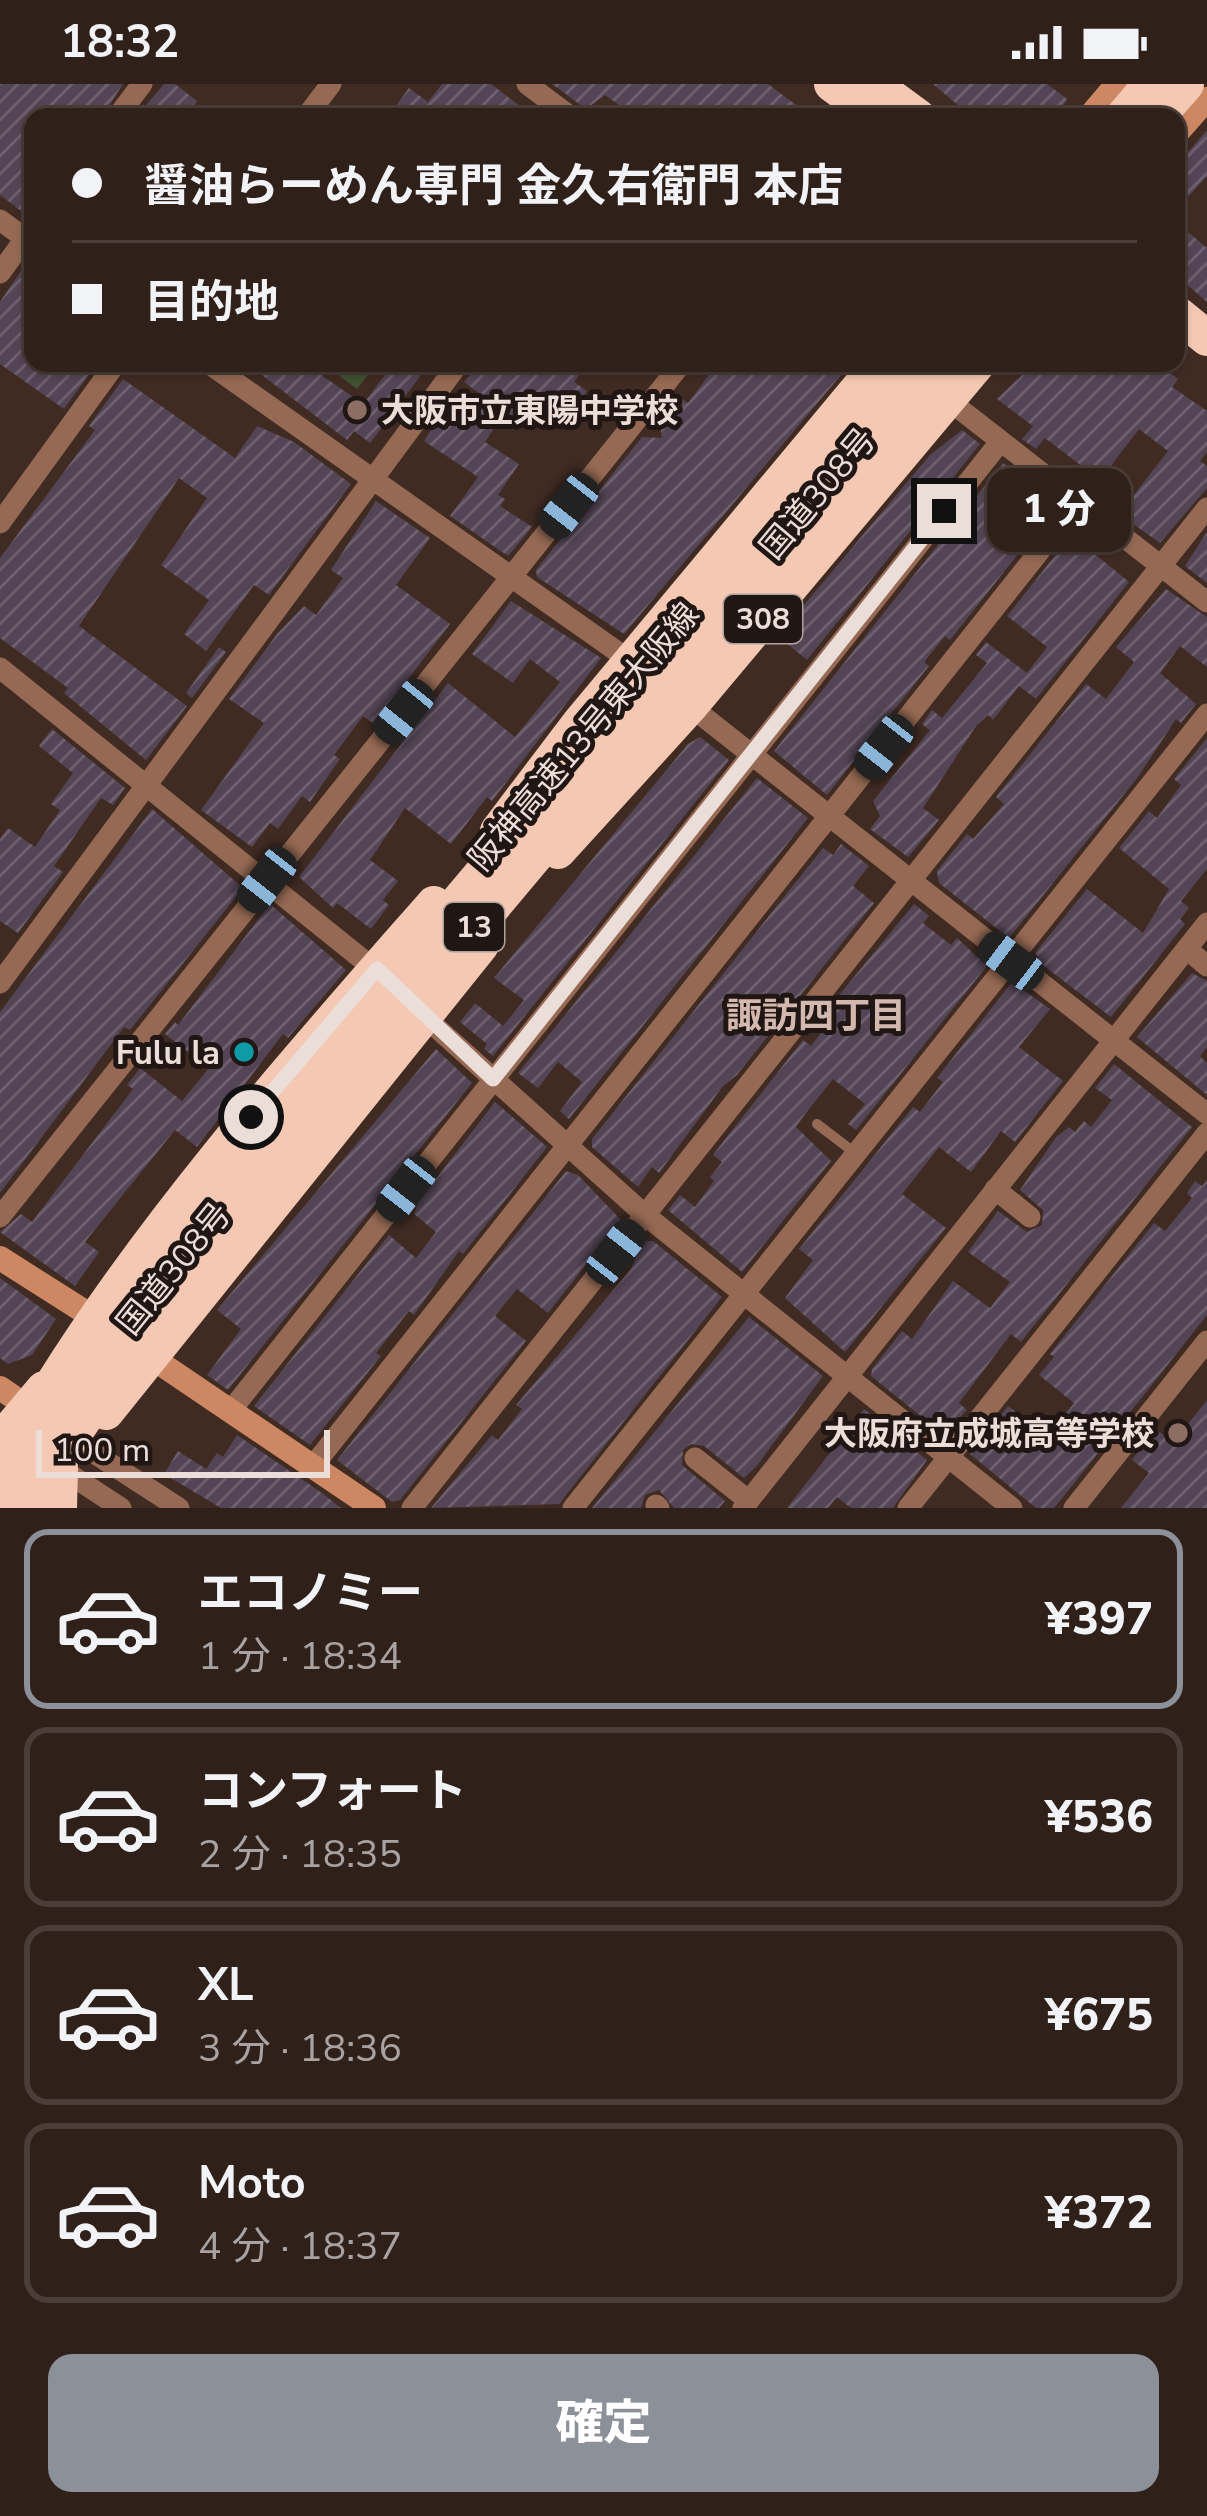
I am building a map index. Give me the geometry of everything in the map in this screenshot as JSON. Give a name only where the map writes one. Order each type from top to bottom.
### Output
[{"type":"highway","points":[[832,84],[893,100]]},
{"type":"highway","points":[[1131,108],[1151,84]]},
{"type":"highway","name":"国道308号","points":[[9,1438],[95,1317],[278,1082],[496,834],[873,372]]},
{"type":"highway","name":"阪神高速13号東大阪線","points":[[0,1491],[181,1237],[905,372]]},
{"type":"highway","name":"国道308号","points":[[34,1508],[70,1456],[541,868],[691,706],[947,381]]},
{"type":"highway","name":"阪神高速13号東大阪線","points":[[22,1508],[203,1254],[947,381]]},
{"type":"highway","points":[[9,1438],[235,1154],[342,1041]]},
{"type":"highway","points":[[47,1508],[138,1351],[203,1254]]},
{"type":"highway","points":[[59,1508],[70,1456]]},
{"type":"main road","points":[[1097,108],[1118,84]]},
{"type":"main road","points":[[0,1258],[95,1317],[374,1508]]},
{"type":"main road","points":[[0,1388],[9,1438],[70,1456]]},
{"type":"street","points":[[124,108],[142,84]]},
{"type":"street","points":[[527,84],[559,108]]},
{"type":"street","points":[[0,273],[24,244]]},
{"type":"street","points":[[0,523],[109,372]]},
{"type":"street","points":[[221,372],[632,662]]},
{"type":"street","points":[[0,983],[453,372]]},
{"type":"street","points":[[0,1217],[675,372]]},
{"type":"street","points":[[947,381],[1000,442],[1207,602]]},
{"type":"street","points":[[232,1409],[1000,442]]},
{"type":"street","points":[[313,1466],[1077,504]]},
{"type":"street","points":[[412,1508],[1207,508]]},
{"type":"street","points":[[0,668],[377,969],[425,1018],[645,1215],[1012,1508]]},
{"type":"street","points":[[691,706],[911,885],[1207,1114]]},
{"type":"street","points":[[573,1508],[748,1296],[1207,714]]},
{"type":"street","points":[[695,1458],[746,1504],[1207,923]]},
{"type":"street","points":[[1186,949],[1207,966]]},
{"type":"street","points":[[908,1508],[1207,1133]]},
{"type":"street","points":[[995,1189],[1030,1217]]},
{"type":"street","points":[[1074,1508],[1207,1341]]},
{"type":"street","points":[[70,1456],[121,1508]]},
{"type":"street","points":[[70,1456],[179,1508]]},
{"type":"lane","points":[[818,1124],[858,1155]]},
{"type":"green space","points":[[334,372],[370,372],[357,389]]},
{"type":"building","points":[[0,84],[123,84],[108,108],[24,108],[24,213],[0,195]]},
{"type":"building","points":[[164,84],[175,84],[197,101],[192,108],[144,108]]},
{"type":"building","points":[[442,84],[491,84],[522,108],[395,108],[409,88],[428,102]]},
{"type":"building","points":[[552,84],[768,84],[800,108],[623,108],[605,95],[585,108]]},
{"type":"building","points":[[933,84],[1047,84],[1067,99],[1062,108],[961,108]]},
{"type":"building","points":[[1207,130],[1207,176],[1185,200],[1185,156]]},
{"type":"building","points":[[1185,230],[1207,248],[1207,302],[1185,283]]},
{"type":"building","points":[[23,268],[24,372],[91,372],[64,409],[0,364],[0,302]]},
{"type":"building","points":[[258,372],[317,372],[363,404],[387,372],[423,372],[370,443],[354,431],[347,440]]},
{"type":"building","points":[[473,372],[581,372],[574,382],[587,391],[576,408],[564,400],[546,425],[537,418],[529,431],[504,413],[485,442],[519,464],[498,495],[505,499],[500,506],[532,527],[508,556],[450,516],[478,477],[424,441],[442,413],[462,427],[483,396],[464,382]]},
{"type":"building","points":[[711,372],[843,372],[624,634],[537,577],[536,570],[642,437],[662,438],[659,416],[676,395],[688,403]]},
{"type":"building","points":[[1026,372],[1169,372],[1178,379],[1172,387],[1207,411],[1207,452],[1200,461],[1207,466],[1207,488],[1160,543],[1119,514],[1168,451],[1139,429],[1100,480],[1045,438],[1036,449],[1022,439],[1033,426],[997,399]]},
{"type":"building","points":[[123,379],[235,458],[257,426],[294,442],[351,484],[269,595],[254,585],[206,651],[184,634],[209,600],[161,565],[207,498],[179,478],[79,626],[187,706],[146,760],[64,693],[68,688],[0,638],[0,558],[95,430],[89,426]]},
{"type":"building","points":[[962,430],[980,444],[807,660],[778,636],[930,455]]},
{"type":"building","points":[[1003,463],[1058,504],[950,640],[945,636],[924,662],[929,666],[827,795],[774,751]]},
{"type":"building","points":[[376,501],[430,538],[396,585],[450,624],[374,724],[363,716],[334,755],[340,759],[310,802],[302,796],[278,829],[270,823],[252,847],[201,810],[264,723],[229,699],[304,606],[316,615],[343,578],[331,570]]},
{"type":"building","points":[[1080,524],[1103,546],[1096,555],[1129,582],[1036,699],[1019,686],[993,720],[988,715],[976,726],[923,808],[939,820],[908,857],[870,829],[880,816],[873,801],[930,730],[922,724],[932,710],[942,718],[987,663],[976,655],[986,642],[1027,673],[1047,647],[1007,616]]},
{"type":"building","points":[[1207,532],[1207,583],[1185,566]]},
{"type":"building","points":[[1166,589],[1207,617],[1207,667],[1180,646],[1160,673],[1196,704],[1181,723],[1176,719],[1138,777],[1009,938],[939,883],[937,871],[967,834],[973,839],[1004,804],[996,797],[1086,684],[1106,699],[1134,662],[1116,647]]},
{"type":"building","points":[[511,601],[601,658],[492,801],[487,797],[451,844],[405,808],[370,860],[398,881],[383,900],[389,905],[371,929],[337,903],[333,908],[299,877],[448,683],[515,737],[560,682],[530,659],[513,683],[472,654]]},
{"type":"building","points":[[219,647],[226,652],[192,698],[186,693]]},
{"type":"building","points":[[52,729],[125,788],[113,805],[101,798],[54,866],[63,872],[18,933],[0,921],[0,839],[8,828],[35,847],[60,810],[51,804],[73,773],[39,746]]},
{"type":"building","points":[[700,737],[729,760],[493,1056],[484,1049],[487,1044],[460,1022],[475,1003],[503,1026],[524,1000],[494,978],[688,744]]},
{"type":"building","points":[[1207,738],[1207,869],[1181,901],[1189,908],[1180,919],[1185,924],[1111,1017],[1044,966],[1035,953],[1087,889],[1143,933],[1169,889],[1119,848],[1149,811],[1157,818],[1181,785],[1174,779]]},
{"type":"building","points":[[757,778],[808,818],[569,1119],[560,1111],[582,1082],[558,1062],[538,1088],[518,1073]]},
{"type":"building","points":[[152,809],[243,888],[130,1030],[124,1027],[0,1193],[0,1012]]},
{"type":"building","points":[[841,844],[869,866],[853,886],[874,903],[737,1075],[723,1086],[659,1173],[652,1167],[638,1187],[592,1147],[592,1139],[823,848],[833,855]]},
{"type":"building","points":[[270,904],[346,970],[288,1038],[283,1034],[197,1147],[175,1130],[85,1242],[99,1252],[75,1286],[0,1232],[21,1214],[32,1222],[133,1089],[127,1085],[140,1068],[182,1101],[209,1068],[165,1034],[175,1022],[178,1025]]},
{"type":"building","points":[[914,904],[929,916],[923,923],[951,945],[957,938],[987,966],[856,1130],[848,1124],[865,1104],[833,1079],[796,1127],[831,1161],[742,1272],[668,1210],[680,1195],[695,1207],[722,1162],[713,1155],[803,1040],[811,1046],[831,1020],[826,1011]]},
{"type":"building","points":[[1192,973],[1207,981],[1207,1047],[1200,1056],[1207,1063],[1207,1095],[1137,1037]]},
{"type":"building","points":[[1012,982],[1050,1009],[1019,1047],[1063,1081],[1015,1142],[1001,1131],[971,1172],[939,1147],[902,1194],[946,1228],[845,1352],[785,1298],[813,1260],[799,1249],[913,1107],[920,1112],[943,1082],[937,1078]]},
{"type":"building","points":[[436,1049],[472,1083],[228,1390],[207,1375],[241,1329],[217,1310]]},
{"type":"building","points":[[1114,1064],[1192,1127],[1021,1342],[1011,1334],[959,1403],[967,1410],[943,1434],[871,1376],[872,1369],[902,1331],[912,1339],[953,1281],[990,1308],[1010,1282],[968,1252],[998,1211],[1027,1232],[1042,1225],[1043,1210],[1020,1190],[1056,1137],[1069,1127],[1075,1132],[1084,1121],[1091,1127],[1112,1100],[1095,1088]]},
{"type":"building","points":[[495,1102],[547,1147],[463,1254],[459,1251],[414,1315],[409,1311],[376,1353],[381,1356],[310,1445],[254,1406],[389,1235],[416,1258],[436,1232],[414,1214],[418,1202]]},
{"type":"building","points":[[566,1171],[578,1175],[621,1220],[548,1313],[517,1289],[495,1316],[526,1341],[400,1500],[392,1502],[337,1460]]},
{"type":"building","points":[[1207,1180],[1207,1315],[1054,1508],[1036,1508],[970,1454],[1008,1406],[1048,1436],[1074,1403],[1039,1375],[1054,1357],[1050,1354],[1154,1223],[1165,1231],[1192,1198],[1187,1193],[1195,1181],[1202,1186]]},
{"type":"building","points":[[643,1241],[653,1241],[722,1297],[559,1504],[431,1508],[492,1435],[498,1440],[522,1409],[516,1405],[631,1269]]},
{"type":"building","points":[[0,1278],[56,1319],[32,1355],[8,1364],[0,1358]]},
{"type":"building","points":[[749,1317],[823,1376],[756,1467],[744,1478],[704,1446],[691,1444],[683,1450],[682,1465],[725,1501],[719,1508],[674,1508],[659,1490],[645,1495],[641,1508],[592,1508]]},
{"type":"building","name":"大阪府立成城高等学校","points":[[1207,1400],[1207,1508],[1121,1508],[1149,1473],[1132,1460],[1145,1442],[1156,1429],[1173,1443]]},
{"type":"building","points":[[864,1409],[927,1460],[893,1508],[851,1508],[837,1497],[828,1508],[787,1508]]},
{"type":"building","points":[[237,1435],[341,1508],[221,1508],[164,1474],[178,1451],[206,1469],[217,1453],[223,1457]]},
{"type":"place","name":"大阪市立東陽中学校","points":[[357,410]]},
{"type":"place","name":"Fulu la","points":[[244,1052]]},
{"type":"place","name":"大阪府立成城高等学校","points":[[1178,1433]]},
{"type":"district","name":"諏訪四丁目","points":[[816,1015]]},
{"type":"route","points":[[251,1117],[377,969],[493,1079],[944,511]]}]
